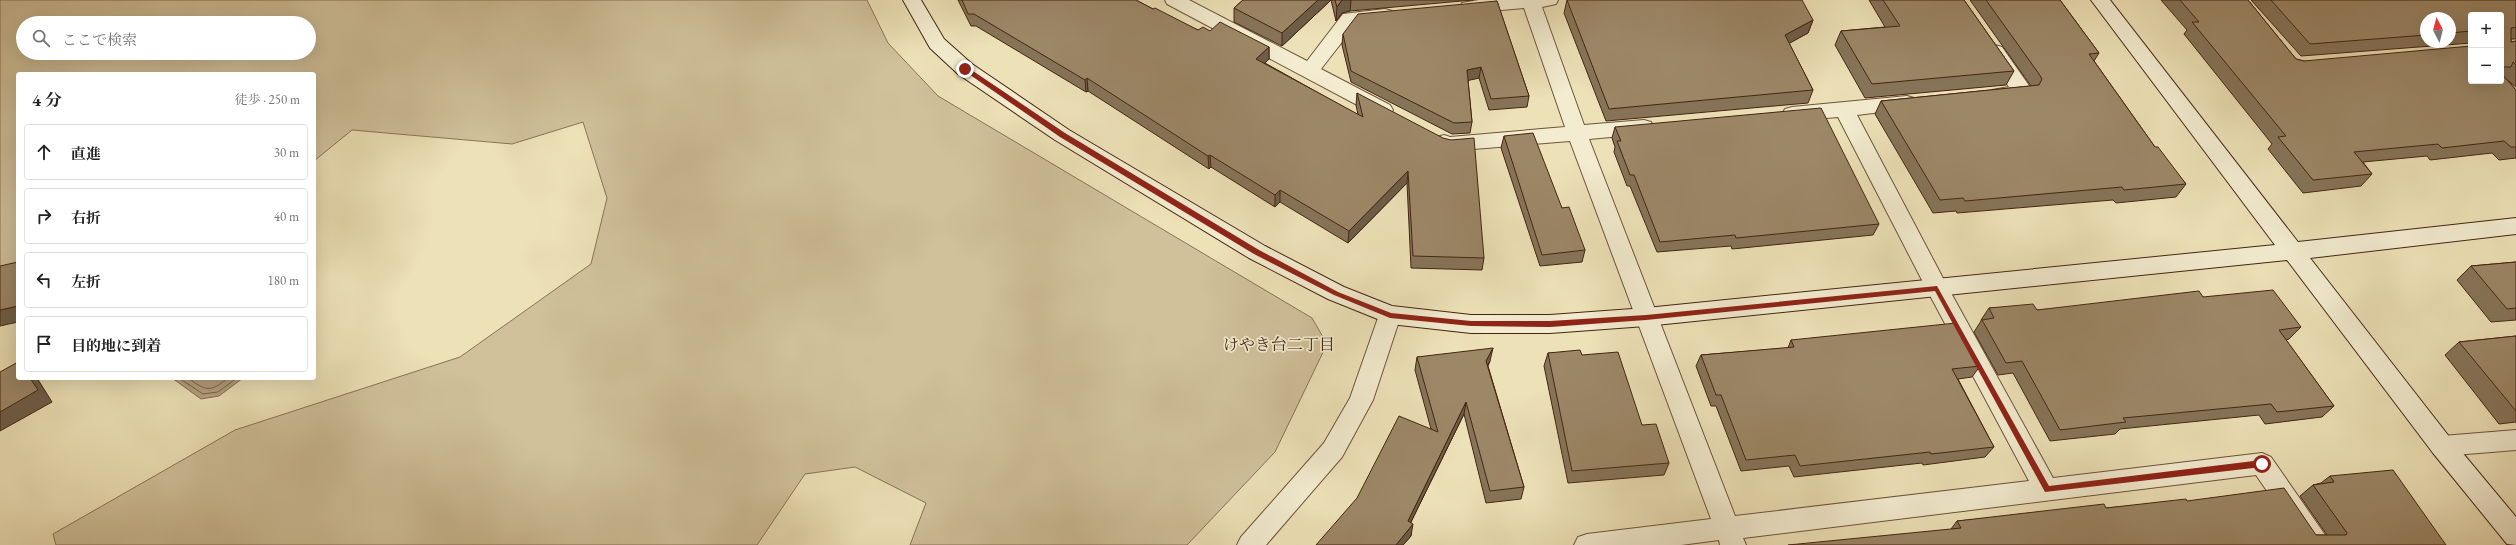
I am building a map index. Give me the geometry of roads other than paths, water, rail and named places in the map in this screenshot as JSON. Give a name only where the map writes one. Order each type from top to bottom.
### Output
[{"type":"street","points":[[912,0],[937,43],[965,69],[1062,135],[1257,252],[1336,293],[1390,315],[1479,324],[1550,324],[1646,317],[2295,251],[2516,226]]},
{"type":"street","points":[[1174,0],[1400,119]]},
{"type":"street","points":[[2100,0],[2295,251],[2442,446],[2516,536]]},
{"type":"street","points":[[1452,9],[1537,1],[1577,133],[1729,536]]},
{"type":"street","points":[[1309,72],[1350,18],[1405,13]]},
{"type":"street","points":[[1984,37],[2023,92],[1984,96]]},
{"type":"street","points":[[1773,116],[1922,102]]},
{"type":"street","points":[[1844,109],[1937,288],[2047,490]]},
{"type":"street","points":[[1428,133],[1449,144],[1664,125]]},
{"type":"street","points":[[1250,545],[1333,450],[1361,400],[1390,315]]},
{"type":"street","points":[[2442,446],[2516,440]]},
{"type":"street","points":[[1587,545],[1729,536],[2047,490],[2262,464],[2319,545]]},
{"type":"water","points":[[175,380],[240,380],[219,396],[201,399]]},
{"type":"district","name":"けやき台二丁目","points":[[1279,344]]}]
